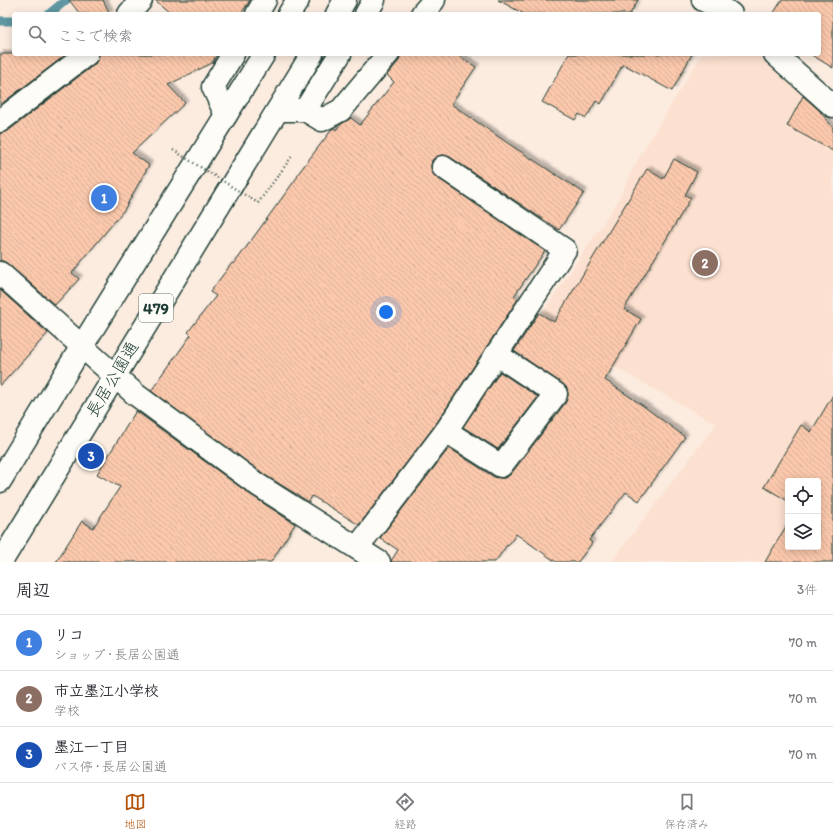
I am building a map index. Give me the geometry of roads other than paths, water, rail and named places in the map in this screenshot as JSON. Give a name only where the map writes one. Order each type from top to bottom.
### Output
[{"type":"main road","points":[[131,12],[142,0]]},
{"type":"main road","points":[[258,12],[265,0]]},
{"type":"main road","points":[[290,12],[298,0]]},
{"type":"main road","points":[[338,12],[345,0]]},
{"type":"main road","points":[[367,12],[374,0]]},
{"type":"main road","points":[[424,12],[434,0]]},
{"type":"main road","points":[[703,0],[728,12]]},
{"type":"main road","points":[[0,121],[84,56]]},
{"type":"main road","points":[[226,115],[213,87],[232,56]]},
{"type":"main road","name":"479","points":[[0,481],[82,346],[263,56]]},
{"type":"main road","name":"長居公園通","points":[[1,562],[311,56]]},
{"type":"main road","points":[[305,110],[339,56]]},
{"type":"main road","points":[[278,110],[305,110],[322,120],[341,110],[386,56]]},
{"type":"main road","points":[[777,56],[833,106]]},
{"type":"main road","points":[[357,548],[446,431],[565,250],[443,167]]},
{"type":"main road","points":[[0,273],[134,394],[258,485],[379,562]]},
{"type":"main road","points":[[446,431],[501,466],[556,394],[496,354]]},
{"type":"waterway","points":[[51,12],[66,0]]},
{"type":"waterway","points":[[0,21],[12,21]]},
{"type":"place","name":"リコ","points":[[104,198]]},
{"type":"place","name":"市立墨江小学校","points":[[705,263]]},
{"type":"place","name":"墨江一丁目","points":[[91,456]]}]
